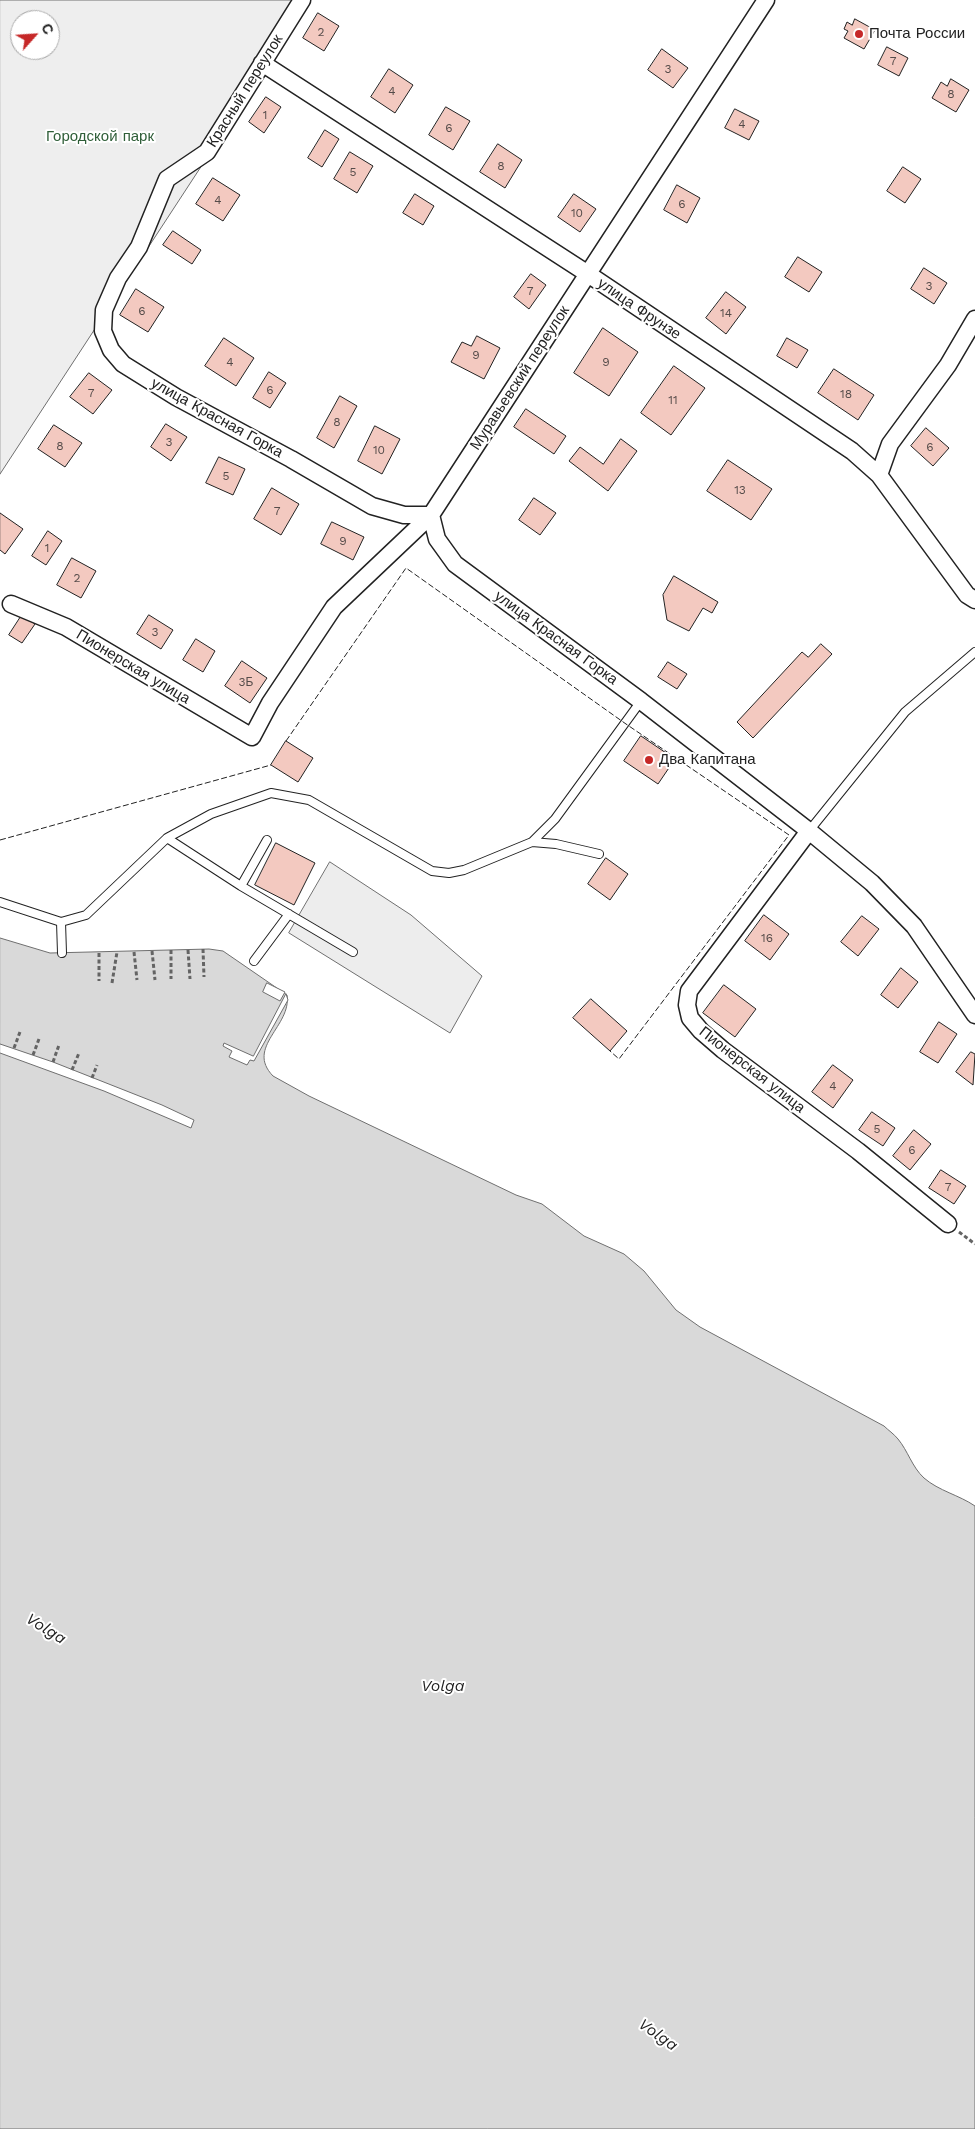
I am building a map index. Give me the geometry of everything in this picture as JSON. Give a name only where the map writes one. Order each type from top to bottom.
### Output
[{"type":"street","name":"Красный переулок","points":[[102,331],[104,310],[118,278],[139,247],[167,178],[207,152],[302,0]]},
{"type":"street","name":"Муравьевский переулок","points":[[252,737],[270,703],[334,607],[431,515],[766,0]]},
{"type":"street","name":"улица Фрунзе","points":[[262,63],[588,274],[852,451],[879,476],[967,595],[975,600]]},
{"type":"street","points":[[879,476],[890,444],[948,364],[975,319]]},
{"type":"street","name":"улица Красная Горка","points":[[102,331],[111,350],[123,364],[176,397],[291,459],[372,506],[404,515],[431,515],[437,539],[455,564],[641,701],[809,831],[872,883],[914,926],[975,1015]]},
{"type":"street","name":"Пионерская улица","points":[[11,604],[66,626],[252,737]]},
{"type":"street","name":"Пионерская улица","points":[[809,831],[689,991],[687,1005],[690,1018],[722,1050],[858,1151],[948,1224]]},
{"type":"lane","points":[[809,831],[905,712],[975,652]]},
{"type":"lane","points":[[0,902],[61,922],[86,915],[167,838],[211,814],[271,793],[309,800],[432,871],[449,873],[464,870],[532,842],[555,819],[641,701]]},
{"type":"lane","points":[[167,838],[241,886],[352,952]]},
{"type":"lane","points":[[241,886],[267,840]]},
{"type":"lane","points":[[532,842],[556,844],[599,854]]},
{"type":"lane","points":[[254,961],[288,914]]},
{"type":"lane","points":[[61,922],[62,953]]},
{"type":"path","points":[[203,949],[204,977]]},
{"type":"path","points":[[171,950],[172,979]]},
{"type":"path","points":[[188,950],[190,979]]},
{"type":"path","points":[[152,951],[155,980]]},
{"type":"path","points":[[112,982],[117,952]]},
{"type":"path","points":[[134,952],[137,980]]},
{"type":"path","points":[[99,953],[99,981]]},
{"type":"path","points":[[14,1048],[20,1032]]},
{"type":"path","points":[[32,1055],[39,1039]]},
{"type":"path","points":[[53,1062],[59,1045]]},
{"type":"path","points":[[72,1070],[79,1053]]},
{"type":"path","points":[[92,1078],[97,1065]]},
{"type":"green space","name":"Городской парк","points":[[0,0],[310,0],[0,474]]},
{"type":"shaded area","points":[[330,862],[411,915],[482,976],[450,1033],[289,933]]},
{"type":"water","name":"Volga","points":[[0,938],[50,953],[209,949],[223,951],[287,995],[287,1006],[283,1017],[266,1046],[264,1055],[266,1065],[273,1076],[309,1096],[516,1195],[542,1204],[584,1236],[624,1254],[644,1271],[676,1310],[700,1327],[884,1426],[898,1439],[916,1469],[924,1478],[975,1506],[975,2129],[0,2129]]},
{"type":"pier","points":[[267,983],[285,992],[280,1001],[263,992]]},
{"type":"pier","points":[[286,994],[288,1000],[254,1061],[250,1060],[247,1065],[229,1057],[232,1051],[223,1046],[224,1043],[253,1056]]},
{"type":"pier","points":[[0,1044],[53,1062],[162,1105],[194,1120],[191,1128],[104,1091],[0,1053]]},
{"type":"building","points":[[318,13],[339,26],[324,51],[303,38]]},
{"type":"building","name":"Почта России","points":[[855,19],[875,30],[864,49],[844,38],[848,31],[844,29],[847,22],[852,25]]},
{"type":"building","points":[[887,47],[908,58],[899,76],[878,65]]},
{"type":"building","points":[[662,49],[688,68],[673,88],[648,70]]},
{"type":"building","points":[[389,69],[413,85],[395,113],[371,97]]},
{"type":"building","points":[[951,79],[969,90],[956,112],[932,98],[941,82],[947,86]]},
{"type":"building","points":[[266,97],[281,107],[264,133],[249,122]]},
{"type":"building","points":[[446,107],[470,121],[453,150],[429,135]]},
{"type":"building","points":[[735,109],[759,121],[749,140],[725,128]]},
{"type":"building","points":[[325,130],[339,139],[322,167],[308,158]]},
{"type":"building","points":[[498,144],[522,160],[505,188],[480,172]]},
{"type":"building","points":[[350,152],[373,166],[357,193],[334,179]]},
{"type":"building","points":[[903,167],[921,179],[905,203],[887,191]]},
{"type":"building","points":[[213,178],[240,195],[223,221],[196,204]]},
{"type":"building","points":[[677,185],[700,198],[687,223],[664,210]]},
{"type":"building","points":[[415,194],[434,206],[423,225],[403,213]]},
{"type":"building","points":[[574,194],[596,209],[580,232],[558,217]]},
{"type":"building","points":[[173,231],[201,250],[192,264],[163,245]]},
{"type":"building","points":[[798,257],[822,272],[809,292],[785,277]]},
{"type":"building","points":[[924,268],[947,283],[934,304],[911,289]]},
{"type":"building","points":[[531,274],[546,285],[529,309],[514,297]]},
{"type":"building","points":[[136,289],[164,307],[148,332],[120,315]]},
{"type":"building","points":[[726,292],[746,307],[726,334],[706,318]]},
{"type":"building","points":[[603,328],[638,352],[609,396],[574,373]]},
{"type":"building","points":[[477,336],[500,348],[484,379],[451,362],[462,342],[471,346]]},
{"type":"building","points":[[224,338],[254,358],[236,386],[205,366]]},
{"type":"building","points":[[787,338],[808,350],[797,368],[777,356]]},
{"type":"building","points":[[674,366],[705,388],[671,435],[641,413]]},
{"type":"building","points":[[834,369],[874,395],[858,420],[818,393]]},
{"type":"building","points":[[269,372],[286,383],[270,408],[253,398]]},
{"type":"building","points":[[89,373],[112,390],[93,414],[70,397]]},
{"type":"building","points":[[340,396],[357,406],[334,448],[317,438]]},
{"type":"building","points":[[526,409],[566,436],[554,454],[514,427]]},
{"type":"building","points":[[166,424],[187,437],[171,461],[151,447]]},
{"type":"building","points":[[54,425],[82,443],[65,467],[38,449]]},
{"type":"building","points":[[375,426],[400,439],[382,474],[358,461]]},
{"type":"building","points":[[926,428],[949,448],[933,466],[911,446]]},
{"type":"building","points":[[621,439],[637,451],[608,491],[569,461],[580,447],[603,464]]},
{"type":"building","points":[[219,457],[245,469],[233,495],[206,483]]},
{"type":"building","points":[[728,460],[772,489],[751,520],[707,491]]},
{"type":"building","points":[[272,488],[299,504],[281,535],[254,519]]},
{"type":"building","points":[[534,498],[556,513],[540,535],[519,520]]},
{"type":"building","points":[[0,513],[23,529],[5,554],[0,550]]},
{"type":"building","points":[[332,522],[364,537],[353,560],[321,544]]},
{"type":"building","points":[[48,531],[62,541],[46,565],[32,556]]},
{"type":"building","points":[[72,558],[96,571],[81,598],[57,585]]},
{"type":"building","points":[[674,576],[718,602],[712,613],[703,608],[689,631],[667,620],[663,595]]},
{"type":"building","points":[[22,615],[35,624],[22,643],[9,635]]},
{"type":"building","points":[[149,615],[173,630],[161,649],[137,634]]},
{"type":"building","points":[[196,639],[215,651],[203,672],[183,660]]},
{"type":"building","points":[[821,644],[832,654],[753,738],[737,722],[802,652],[808,657]]},
{"type":"building","points":[[242,661],[267,678],[250,703],[225,686]]},
{"type":"building","points":[[668,662],[687,674],[677,689],[658,677]]},
{"type":"building","name":"Два Капитана","points":[[641,736],[675,759],[658,784],[624,761]]},
{"type":"building","points":[[286,741],[313,758],[298,782],[271,765]]},
{"type":"building","points":[[276,843],[315,863],[294,905],[255,885]]},
{"type":"building","points":[[606,858],[628,874],[610,900],[588,884]]},
{"type":"building","points":[[764,915],[789,934],[770,960],[745,941]]},
{"type":"building","points":[[862,916],[879,929],[858,956],[841,942]]},
{"type":"building","points":[[901,968],[918,982],[898,1008],[881,995]]},
{"type":"building","points":[[724,985],[756,1009],[735,1037],[703,1013]]},
{"type":"building","points":[[591,999],[627,1031],[610,1051],[573,1018]]},
{"type":"building","points":[[939,1022],[957,1034],[938,1063],[920,1052]]},
{"type":"building","points":[[971,1052],[975,1054],[973,1085],[956,1072]]},
{"type":"building","points":[[833,1065],[853,1080],[833,1108],[812,1092]]},
{"type":"building","points":[[872,1112],[895,1128],[883,1146],[859,1130]]},
{"type":"building","points":[[914,1130],[931,1144],[910,1170],[893,1156]]},
{"type":"building","points":[[941,1170],[966,1186],[954,1204],[929,1188]]},
{"type":"fence","points":[[286,741],[406,568],[626,724],[789,835],[619,1059],[610,1051]]},
{"type":"fence","points":[[0,840],[271,765]]},
{"type":"place","name":"Почта России","points":[[859,34]]},
{"type":"place","name":"Два Капитана","points":[[649,760]]}]
